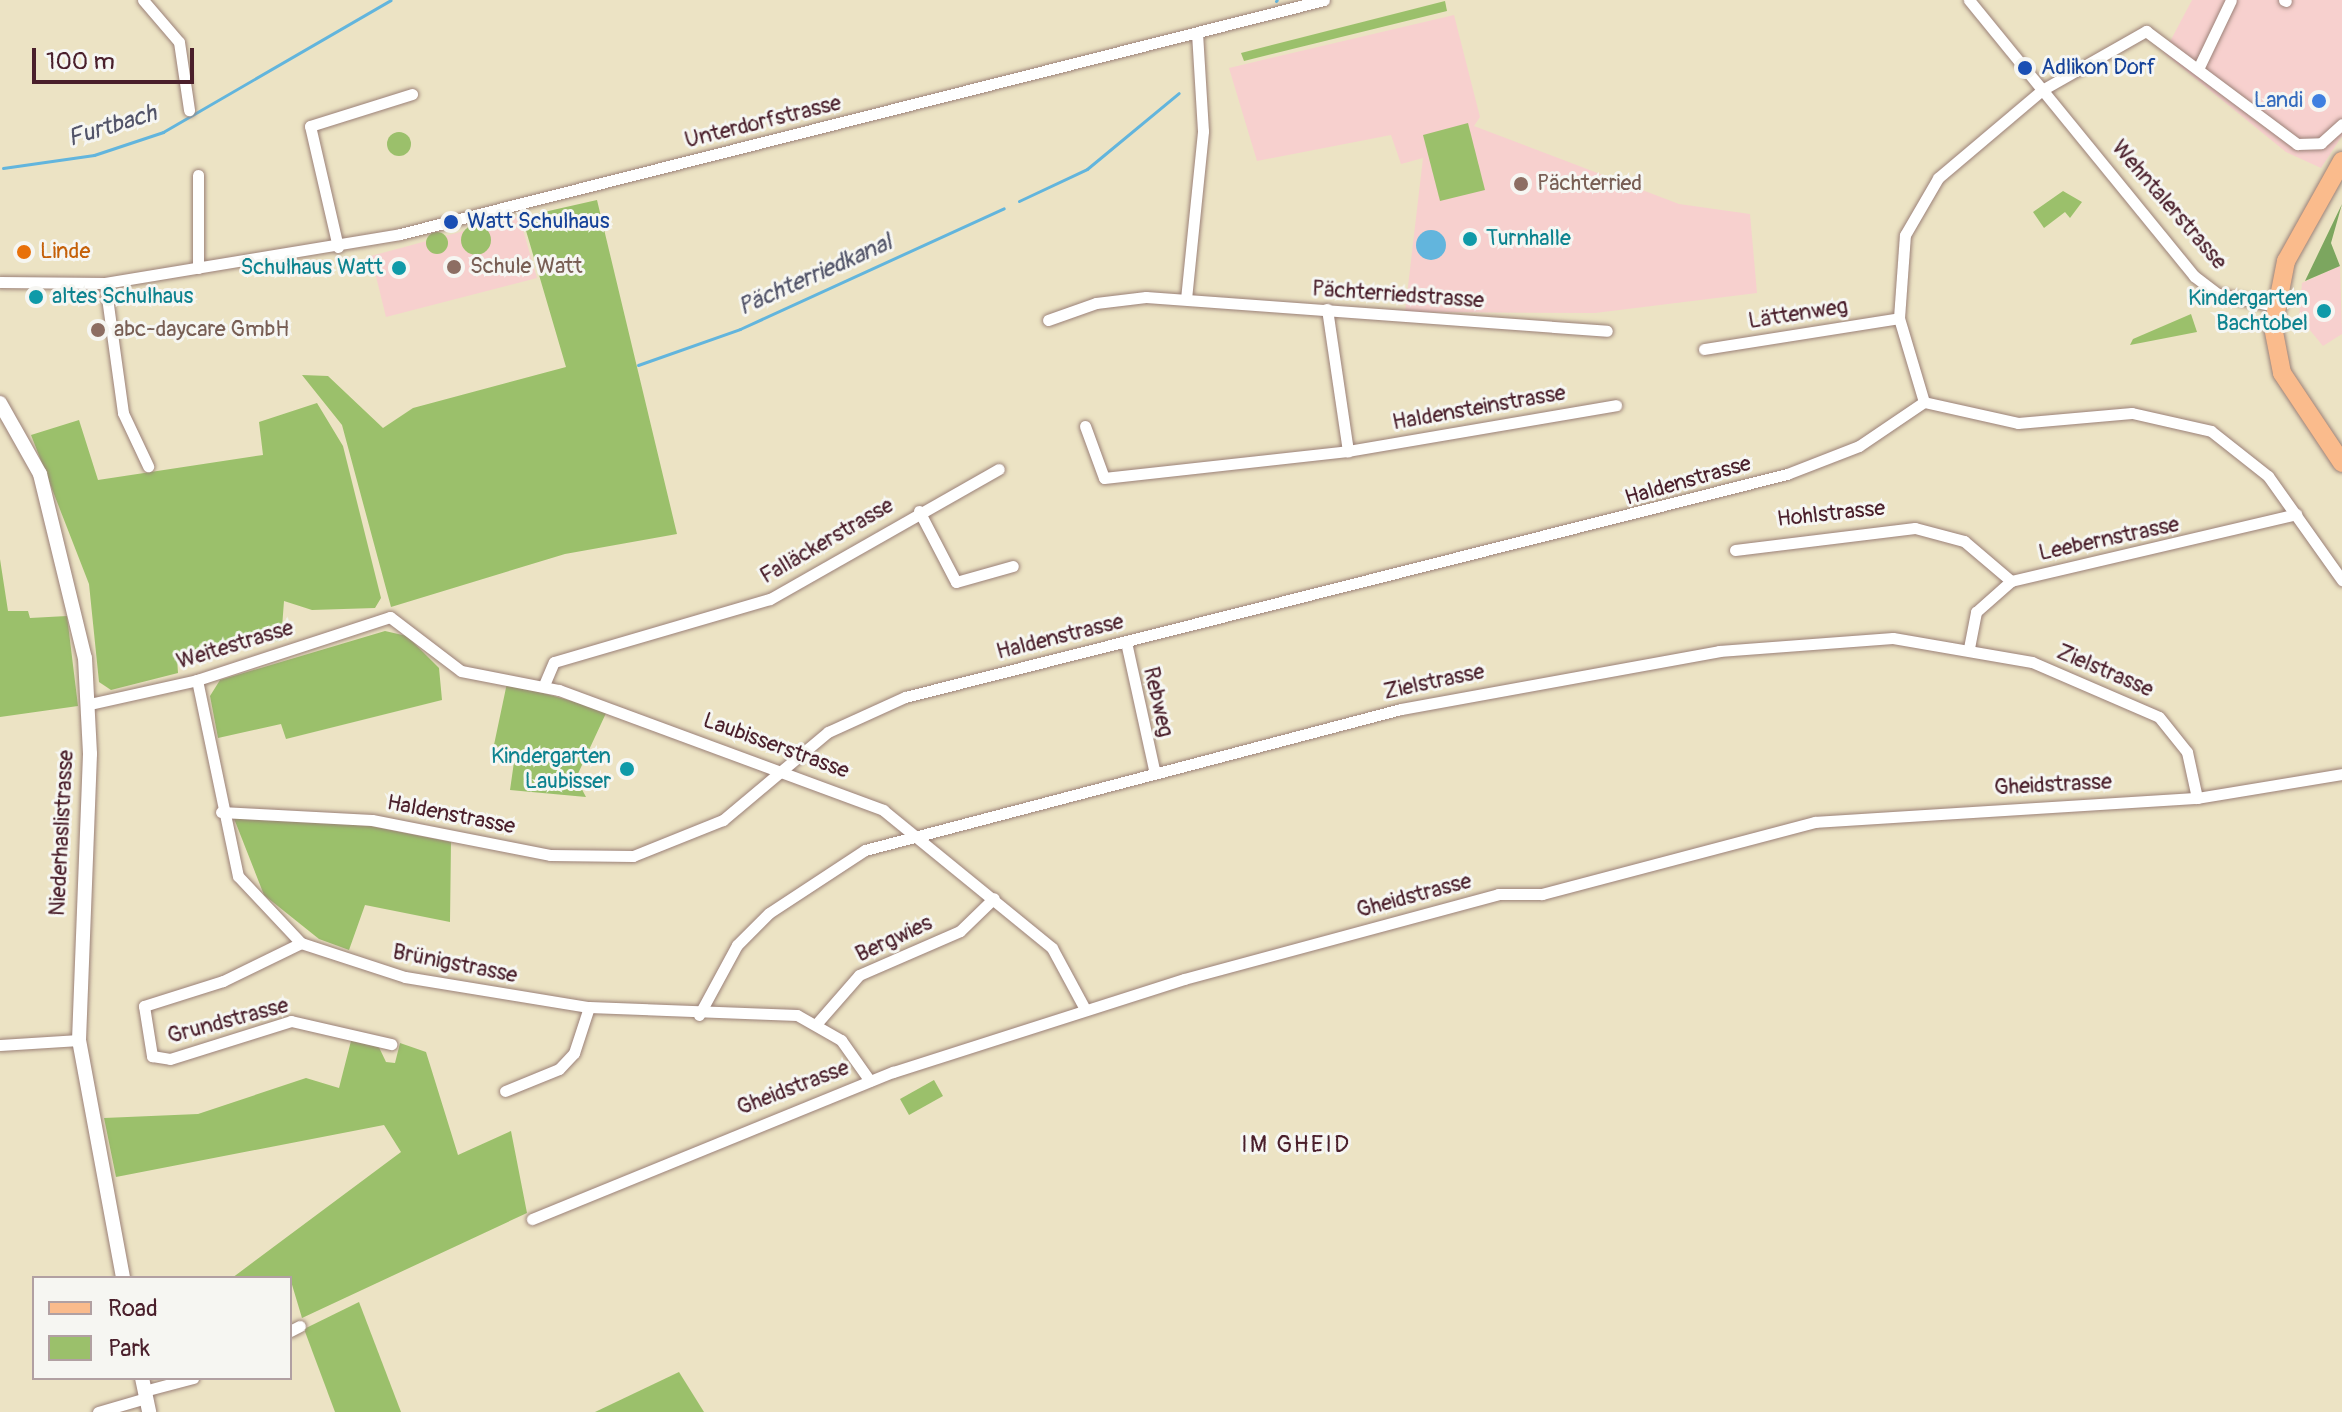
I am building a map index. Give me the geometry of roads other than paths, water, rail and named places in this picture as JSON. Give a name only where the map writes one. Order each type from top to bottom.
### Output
[{"type":"main road","points":[[2342,161],[2301,227],[2275,306],[2282,373],[2342,463]]},
{"type":"street","points":[[143,0],[179,42],[189,110]]},
{"type":"street","name":"Unterdorfstrasse","points":[[0,282],[105,283],[338,247],[1324,0]]},
{"type":"street","name":"Wehntalerstrasse","points":[[1969,0],[2205,287],[2275,306]]},
{"type":"street","points":[[2198,69],[2231,0]]},
{"type":"street","points":[[2342,124],[2321,143],[2297,144],[2146,31],[2042,90],[1924,196],[1905,235],[1899,318],[1924,402],[2018,423],[2132,413],[2186,422],[2239,448],[2296,514],[2342,580]]},
{"type":"street","points":[[1186,299],[1203,131],[1197,33]]},
{"type":"street","points":[[338,247],[310,126],[412,94]]},
{"type":"street","points":[[198,175],[198,268]]},
{"type":"street","points":[[105,283],[123,413],[148,466]]},
{"type":"street","name":"Pächterriedstrasse","points":[[1048,320],[1096,303],[1186,299],[1607,331]]},
{"type":"street","points":[[1327,309],[1348,451]]},
{"type":"street","name":"Lättenweg","points":[[1704,349],[1899,318]]},
{"type":"street","name":"Haldenstrasse","points":[[221,812],[241,808],[372,820],[550,855],[609,858],[692,837],[828,732],[905,697],[1787,474],[1859,446],[1924,402]]},
{"type":"street","name":"Niederhaslistrasse","points":[[0,403],[40,474],[71,585],[90,704],[79,1040],[123,1276]]},
{"type":"street","name":"Haldensteinstrasse","points":[[1085,426],[1104,478],[1348,451],[1616,405]]},
{"type":"street","name":"Falläckerstrasse","points":[[544,685],[554,662],[770,599],[919,511],[999,469]]},
{"type":"street","points":[[919,511],[956,582],[1013,566]]},
{"type":"street","name":"Leebernstrasse","points":[[1969,648],[1976,612],[2011,581],[2296,514]]},
{"type":"street","name":"Hohlstrasse","points":[[1735,550],[1915,528],[1964,541],[2011,581]]},
{"type":"street","name":"Weitestrasse","points":[[90,704],[197,680],[390,617]]},
{"type":"street","name":"Laubisserstrasse","points":[[390,617],[461,671],[544,685],[864,800],[918,834],[1065,963],[1085,1009]]},
{"type":"street","name":"Zielstrasse","points":[[699,1015],[737,945],[769,913],[824,871],[918,834],[1154,769],[1401,709],[1675,658],[1802,640],[1893,638],[1969,648],[2083,679],[2147,708],[2179,736],[2197,798]]},
{"type":"street","name":"Rebweg","points":[[1126,642],[1154,769]]},
{"type":"street","name":"Brünigstrasse","points":[[197,680],[221,812],[238,876],[301,943],[405,977],[589,1007],[699,1015],[774,1013],[818,1022]]},
{"type":"street","name":"Gheidstrasse","points":[[532,1219],[870,1081],[1085,1009],[1303,945],[1498,894],[1542,894],[1758,831],[1892,814],[2197,798],[2342,774]]},
{"type":"street","name":"Bergwies","points":[[818,1022],[859,975],[960,931],[994,898]]},
{"type":"street","name":"Grundstrasse","points":[[301,943],[223,981],[144,1006],[152,1056],[170,1059],[291,1021],[391,1044]]},
{"type":"street","points":[[505,1091],[559,1069],[574,1053],[589,1007]]},
{"type":"street","points":[[818,1022],[870,1081]]},
{"type":"street","points":[[0,1045],[79,1040]]},
{"type":"street","points":[[98,1412],[187,1380]]},
{"type":"water","points":[[1431,230],[1442,234],[1446,245],[1442,256],[1431,260],[1420,256],[1416,245],[1420,234]]},
{"type":"waterway","name":"Furtbach","points":[[3,168],[94,155],[163,132],[391,0]]},
{"type":"waterway","name":"Pächterriedkanal","points":[[1019,201],[1087,169],[1179,93]]},
{"type":"waterway","name":"Pächterriedkanal","points":[[638,365],[740,329],[1004,208]]},
{"type":"place","name":"Adlikon Dorf","points":[[2025,68]]},
{"type":"place","name":"Landi","points":[[2319,101]]},
{"type":"place","name":"Pächterried","points":[[1521,184]]},
{"type":"place","name":"Watt Schulhaus","points":[[451,222]]},
{"type":"place","name":"Turnhalle","points":[[1470,239]]},
{"type":"place","name":"Linde","points":[[24,252]]},
{"type":"place","name":"Schule Watt","points":[[454,267]]},
{"type":"place","name":"Schulhaus Watt","points":[[399,268]]},
{"type":"place","name":"altes Schulhaus","points":[[36,297]]},
{"type":"place","name":"Kindergarten Bachtobel","points":[[2324,311]]},
{"type":"place","name":"abc-daycare GmbH","points":[[98,330]]},
{"type":"place","name":"Kindergarten Laubisser","points":[[627,769]]},
{"type":"district","name":"IM GHEID","points":[[1296,1145]]}]
